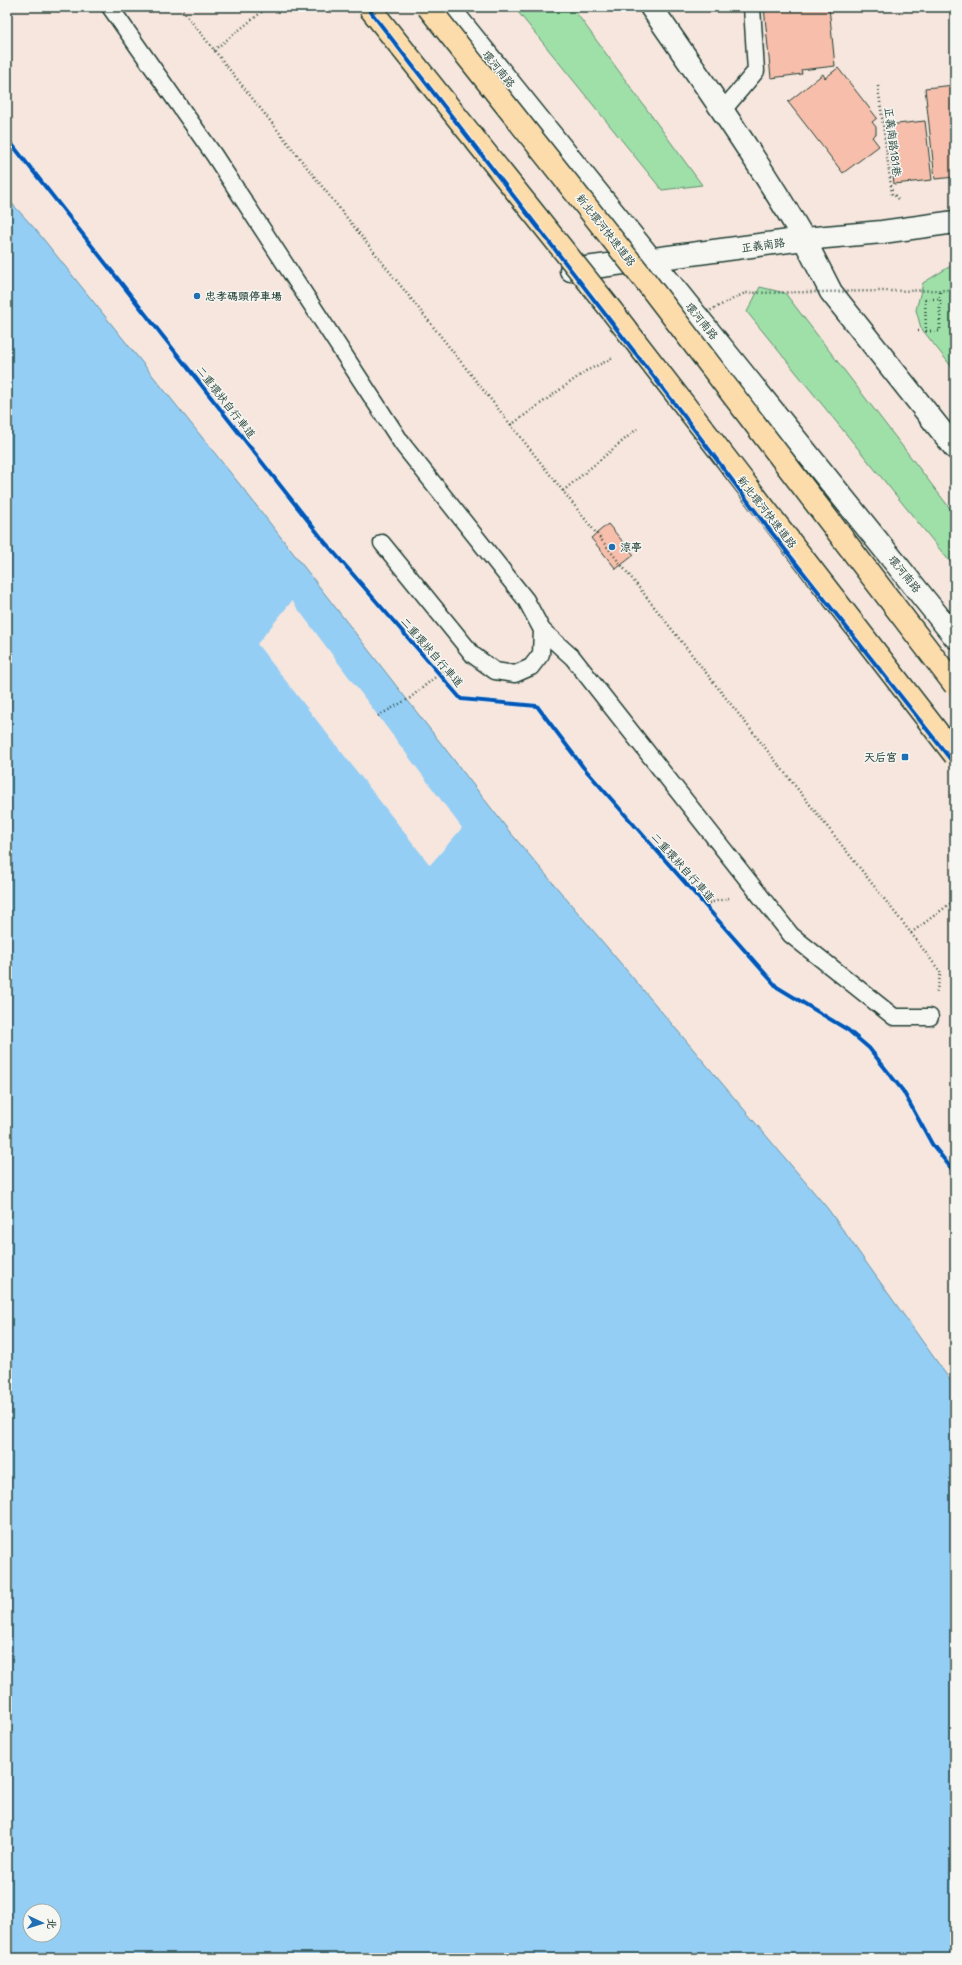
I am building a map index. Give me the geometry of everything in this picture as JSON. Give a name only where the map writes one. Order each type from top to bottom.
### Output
[{"type":"highway","name":"新北環河快速道路","points":[[368,7],[608,306],[955,755]]},
{"type":"highway","name":"新北環河快速道路","points":[[428,7],[644,279],[955,685]]},
{"type":"street","points":[[368,7],[571,270],[764,524],[955,765]]},
{"type":"street","name":"環河南路","points":[[448,7],[955,637]]},
{"type":"street","points":[[651,7],[780,198],[804,239],[830,292],[955,448]]},
{"type":"street","name":"正義南路","points":[[571,270],[804,239],[882,232],[955,222]]},
{"type":"lane","points":[[110,7],[219,162],[403,445],[526,600],[542,630],[573,658],[791,935],[894,1017],[930,1017]]},
{"type":"lane","points":[[722,110],[756,71],[752,7]]},
{"type":"lane","points":[[382,543],[473,655],[495,671],[515,674],[531,667],[541,654],[542,630]]},
{"type":"path","points":[[180,7],[563,491],[941,973]]},
{"type":"path","points":[[214,50],[268,7]]},
{"type":"path","points":[[918,331],[940,330],[940,323],[940,315],[940,307],[940,299],[932,299],[925,299],[926,331],[940,331],[940,324],[940,318],[940,311],[940,304],[940,297],[940,290]]},
{"type":"path","points":[[704,313],[745,293],[955,290]]},
{"type":"path","points":[[511,425],[586,372],[614,358]]},
{"type":"path","points":[[563,491],[637,429]]},
{"type":"path","points":[[378,716],[410,698],[440,674],[473,655]]},
{"type":"path","points":[[911,933],[955,900]]},
{"type":"green space","points":[[514,7],[572,7],[702,185],[662,190]]},
{"type":"green space","points":[[955,266],[955,371],[921,328],[916,310],[923,283],[949,267]]},
{"type":"green space","points":[[760,287],[785,293],[955,515],[955,568],[747,312]]},
{"type":"water","points":[[7,198],[36,230],[245,491],[509,831],[828,1209],[955,1387],[955,1958],[7,1958]]},
{"type":"pier","points":[[292,601],[462,828],[430,865],[257,644]]},
{"type":"building","points":[[764,7],[829,7],[835,66],[801,70],[802,74],[771,78]]},
{"type":"building","points":[[838,68],[877,118],[872,122],[876,127],[876,134],[872,137],[879,146],[843,173],[788,102],[823,74],[825,78]]},
{"type":"building","points":[[955,85],[955,177],[935,179],[925,88]]},
{"type":"building","points":[[925,121],[932,180],[894,184],[888,125]]},
{"type":"building","name":"涼亭","points":[[608,524],[634,555],[616,569],[591,538]]},
{"type":"cycle path","points":[[367,7],[681,412],[765,524],[955,765]]},
{"type":"cycle path","name":"二重環狀自行車道","points":[[7,138],[324,541],[461,699],[537,706],[583,767],[777,987],[848,1030],[869,1048],[903,1091],[932,1144],[955,1173]]},
{"type":"place","name":"忠孝碼頭停車場","points":[[197,296]]},
{"type":"place","name":"涼亭","points":[[612,547]]},
{"type":"place","name":"天后宮","points":[[905,757]]}]
